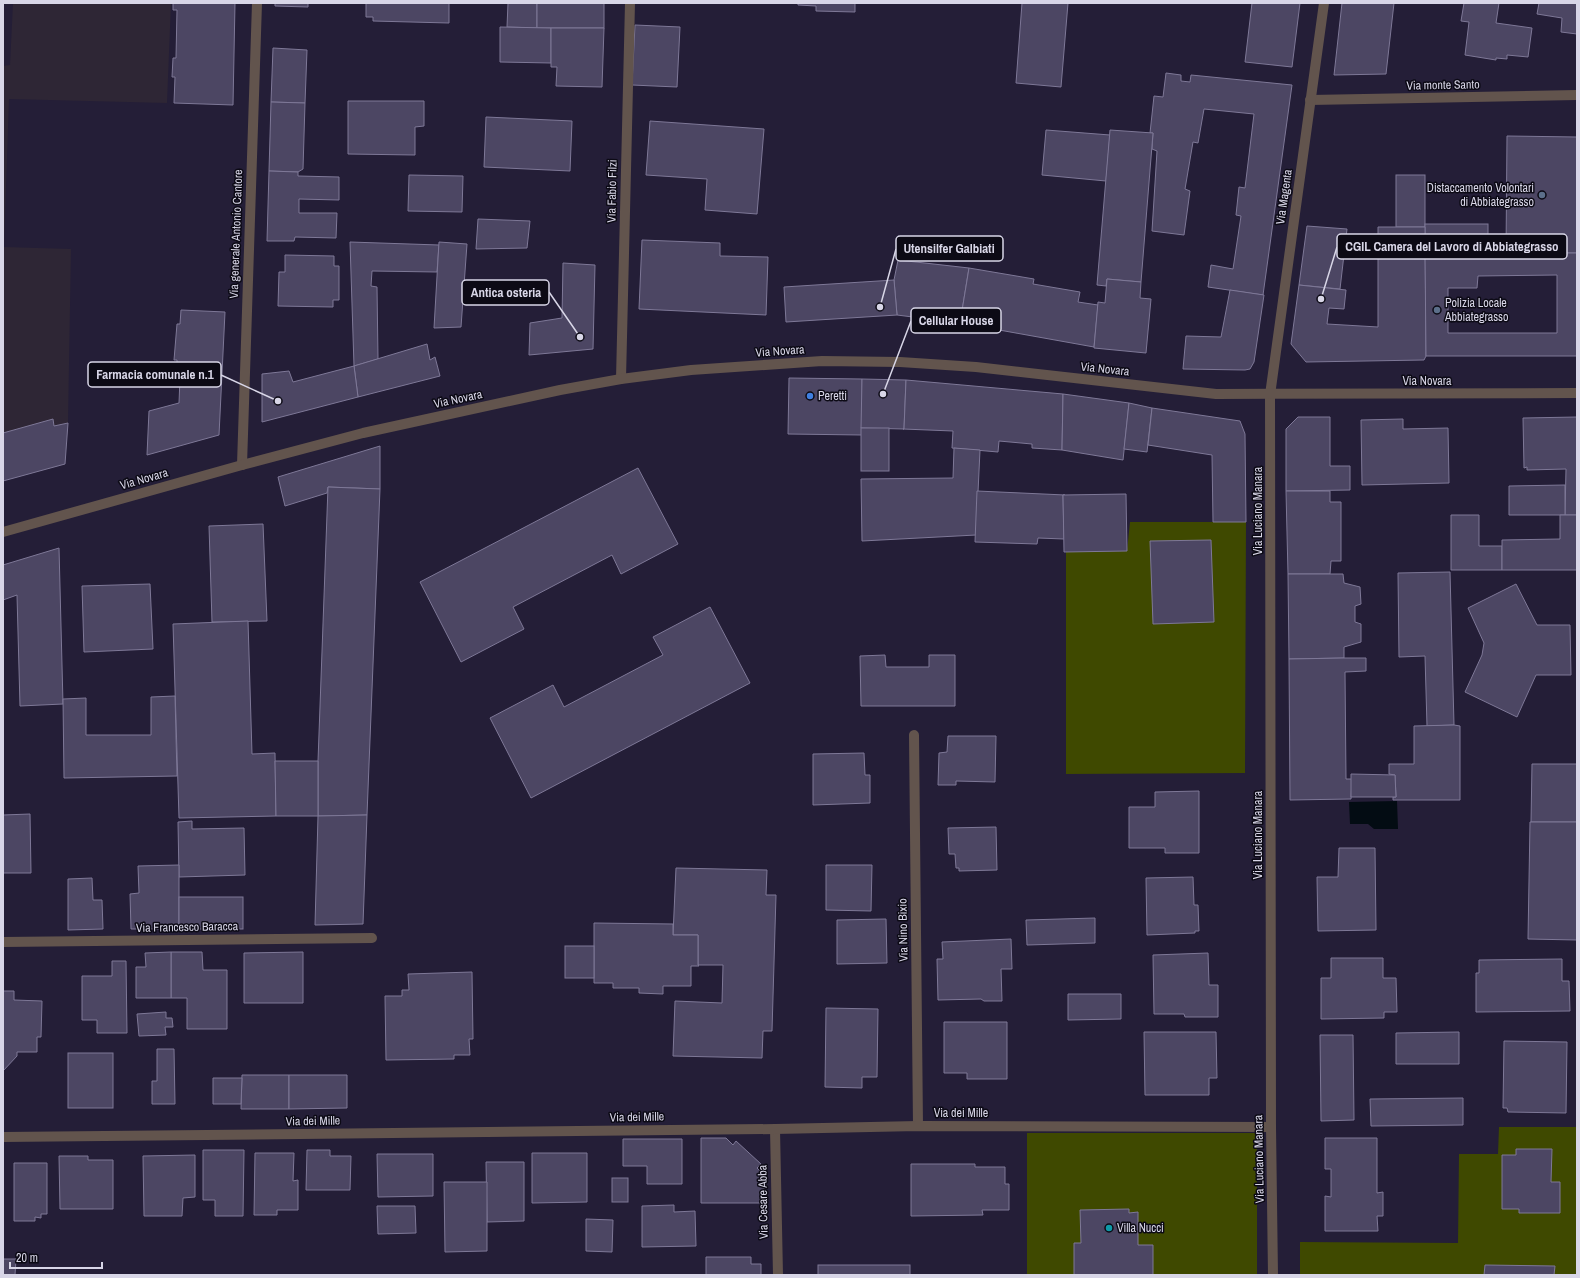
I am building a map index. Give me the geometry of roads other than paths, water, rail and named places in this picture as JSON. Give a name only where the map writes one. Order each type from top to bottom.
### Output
[{"type":"street","name":"Via generale Antonio Cantore","points":[[242,465],[257,3]]},
{"type":"street","name":"Via Fabio Filzi","points":[[621,379],[630,3]]},
{"type":"street","name":"Via Magenta","points":[[1270,395],[1324,3]]},
{"type":"street","name":"Via monte Santo","points":[[1310,100],[1577,95]]},
{"type":"street","name":"Via Novara","points":[[3,532],[242,465],[363,433],[560,390],[621,379],[691,370],[822,361],[900,362],[976,367],[1216,394],[1577,393]]},
{"type":"street","name":"Via Luciano Manara","points":[[1270,395],[1271,1127],[1273,1275]]},
{"type":"street","name":"Via Nino Bixio","points":[[914,735],[918,1126]]},
{"type":"street","name":"Via Francesco Baracca","points":[[3,942],[372,938]]},
{"type":"street","name":"Via dei Mille","points":[[3,1137],[775,1129],[918,1126],[1271,1127]]},
{"type":"street","name":"Via Cesare Abba","points":[[775,1129],[778,1275]]},
{"type":"place","name":"Distaccamento Volontari di Abbiategrasso","points":[[1542,195]]},
{"type":"place","name":"CGIL Camera del Lavoro di Abbiategrasso","points":[[1321,299]]},
{"type":"place","name":"Utensilfer Galbiati","points":[[880,307]]},
{"type":"place","name":"Polizia Locale Abbiategrasso","points":[[1437,310]]},
{"type":"place","name":"Antica osteria","points":[[580,337]]},
{"type":"place","name":"Cellular House","points":[[883,394]]},
{"type":"place","name":"Peretti","points":[[810,396]]},
{"type":"place","name":"Farmacia comunale n.1","points":[[278,401]]},
{"type":"place","name":"Villa Nucci","points":[[1109,1228]]}]
